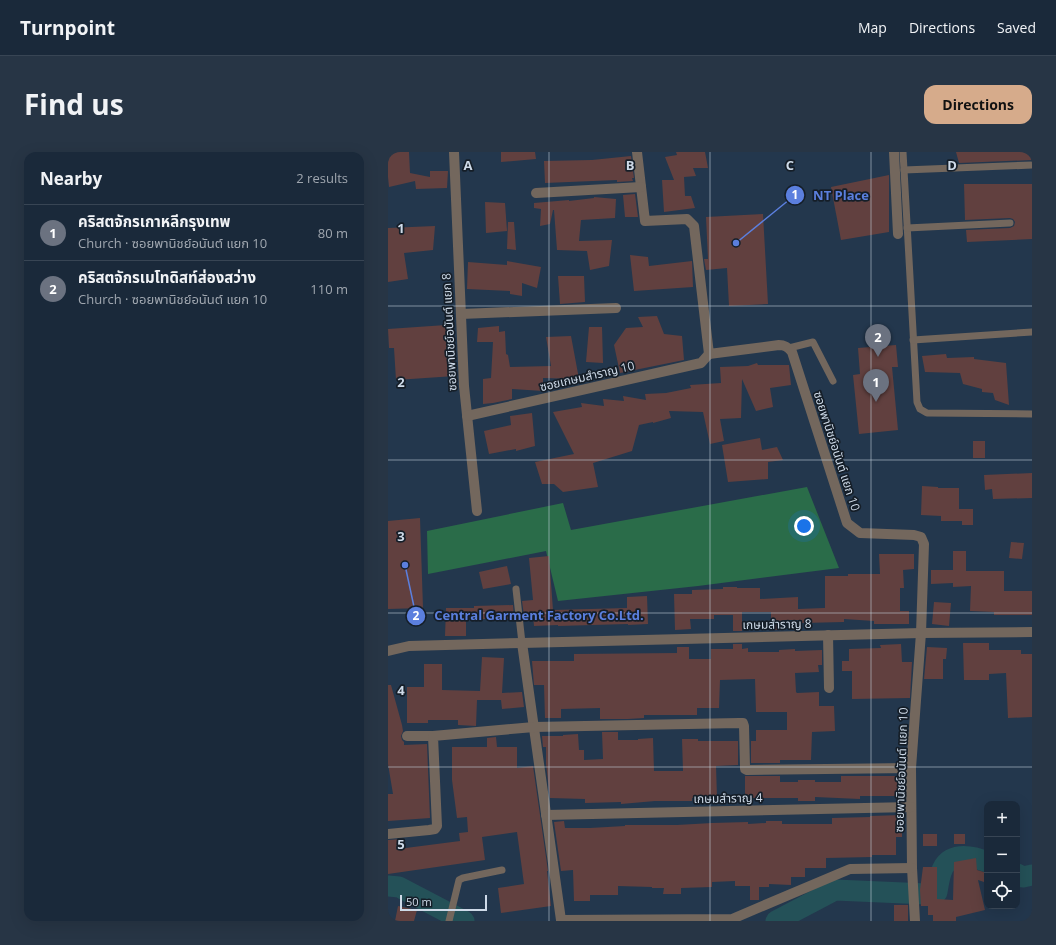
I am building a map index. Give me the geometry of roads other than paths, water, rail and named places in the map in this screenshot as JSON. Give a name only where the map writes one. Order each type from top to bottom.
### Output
[{"type":"street","name":"ซอยพานิชย์อนันต์ แยก 8","points":[[454,152],[464,386],[477,511]]},
{"type":"street","points":[[637,152],[645,222],[687,219],[694,226],[709,354],[779,345],[789,348]]},
{"type":"street","points":[[894,152],[903,231]]},
{"type":"street","points":[[536,193],[641,187]]},
{"type":"street","points":[[461,314],[616,308]]},
{"type":"street","name":"ซอยพานิชย์อนันต์ แยก 10","points":[[789,348],[792,352],[847,523],[860,533],[921,536],[924,544],[921,633],[911,768],[912,868],[915,921]]},
{"type":"street","name":"ซอยเกษมสำราญ 10","points":[[467,416],[701,363],[709,354]]},
{"type":"street","name":"เกษมสำราญ 8","points":[[388,651],[409,646],[828,635],[1032,632]]},
{"type":"street","points":[[828,635],[829,688]]},
{"type":"street","points":[[522,643],[561,920],[732,919],[850,869],[912,868]]},
{"type":"street","points":[[407,736],[433,736],[534,727],[743,723],[745,769],[747,770],[911,768]]},
{"type":"street","points":[[388,834],[429,830],[435,829],[437,826],[433,736]]},
{"type":"street","name":"เกษมสำราญ 4","points":[[546,815],[911,807]]},
{"type":"lane","points":[[903,152],[903,231],[917,402],[920,409],[927,413],[1032,414]]},
{"type":"lane","points":[[904,170],[1032,165]]},
{"type":"lane","points":[[903,231],[1010,223]]},
{"type":"lane","points":[[913,340],[1032,332]]},
{"type":"lane","points":[[789,348],[813,342],[833,381]]},
{"type":"lane","points":[[516,589],[522,643]]},
{"type":"lane","points":[[449,921],[459,880],[502,870]]},
{"type":"waterway","points":[[776,921],[835,890],[927,894],[937,892],[941,873],[948,861],[960,857],[974,858],[984,861]]},
{"type":"waterway","points":[[1020,876],[1023,877],[1032,875]]},
{"type":"waterway","points":[[388,886],[399,887],[464,921]]},
{"type":"place","name":"NT Place","points":[[736,243]]},
{"type":"place","name":"คริสตจักรเมโทดิสท์ส่องสว่าง","points":[[878,357]]},
{"type":"place","name":"คริสตจักรเกาหลีกรุงเทพ","points":[[876,402]]},
{"type":"place","name":"Central Garment Factory Co.Ltd.","points":[[405,565]]}]
